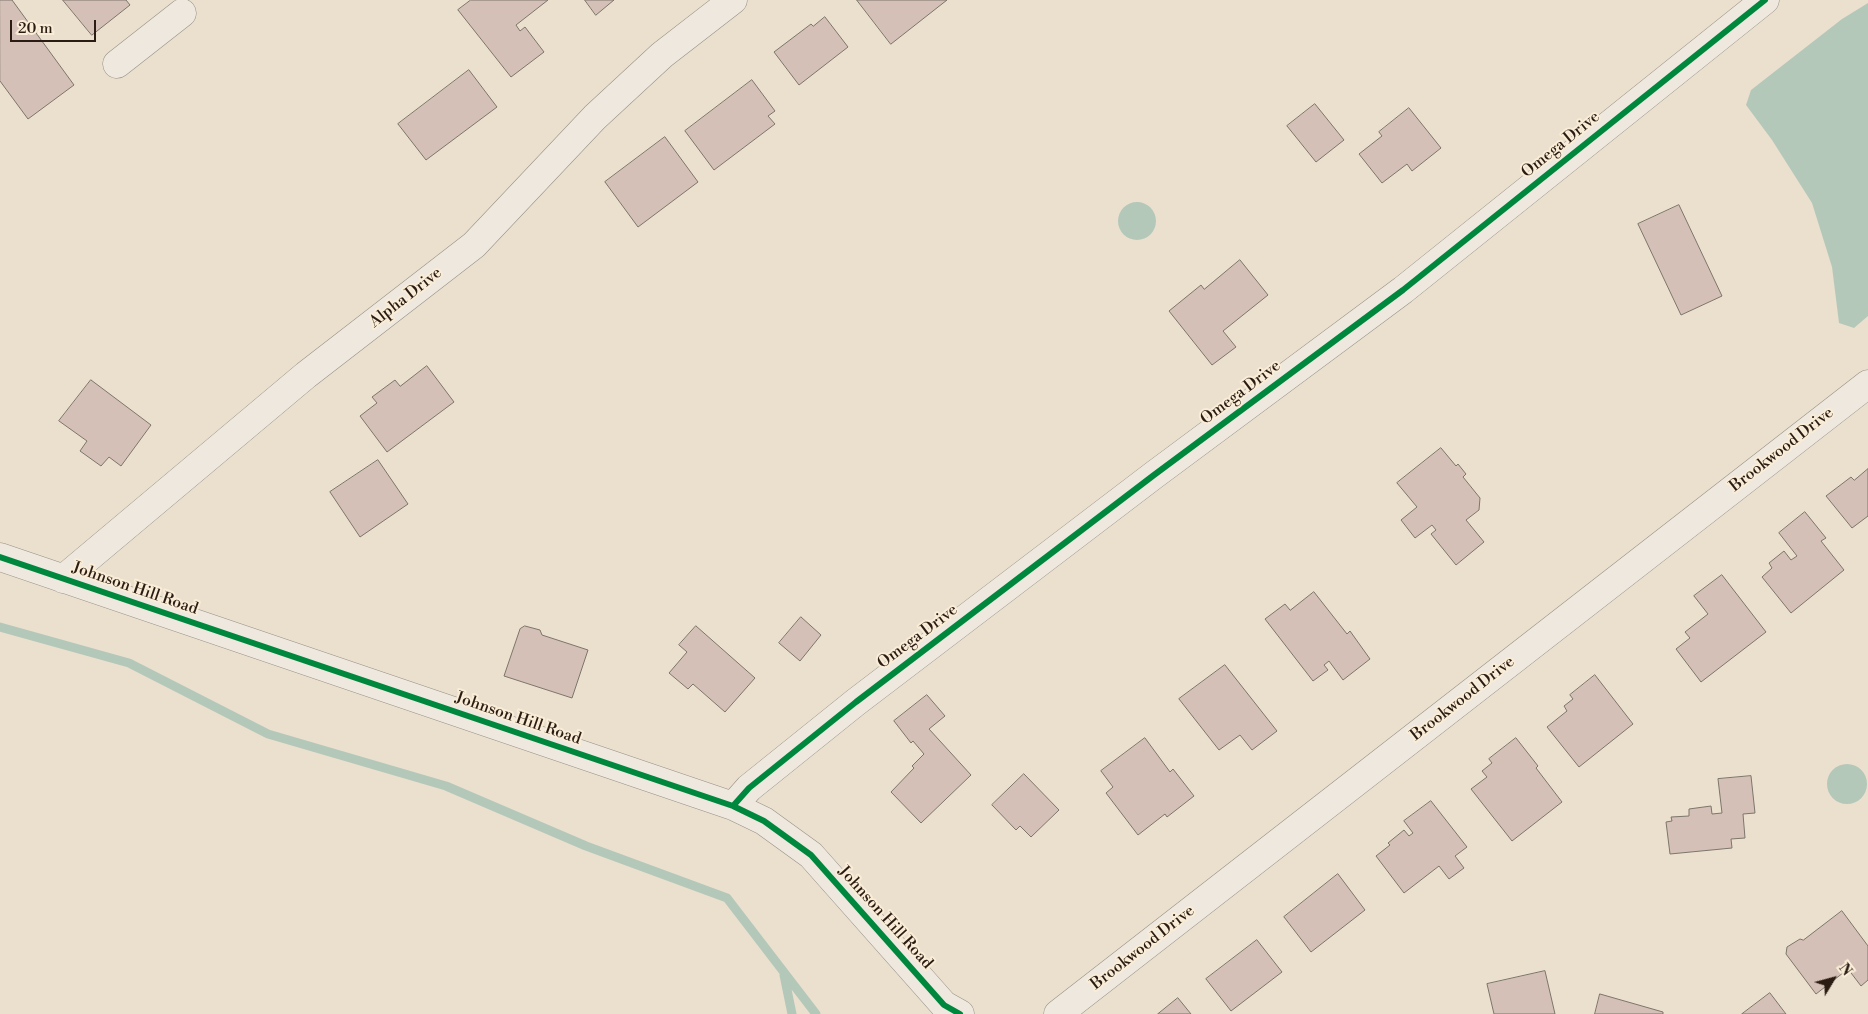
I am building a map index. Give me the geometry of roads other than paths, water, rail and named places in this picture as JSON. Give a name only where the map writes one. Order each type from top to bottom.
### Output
[{"type":"street","name":"Alpha Drive","points":[[63,579],[306,375],[474,245],[594,117],[662,55],[733,0]]},
{"type":"street","name":"Omega Drive","points":[[733,806],[749,788],[856,702],[1403,290],[1765,0]]},
{"type":"street","points":[[117,64],[185,4]]},
{"type":"street","name":"Brookwood Drive","points":[[1058,1014],[1868,384]]},
{"type":"street","name":"Johnson Hill Road","points":[[0,557],[733,806],[764,820],[811,855],[944,1005],[960,1014]]},
{"type":"waterway","points":[[0,627],[129,663],[268,734],[446,786],[586,846],[727,898],[816,1014]]},
{"type":"waterway","points":[[784,975],[792,1014]]}]
